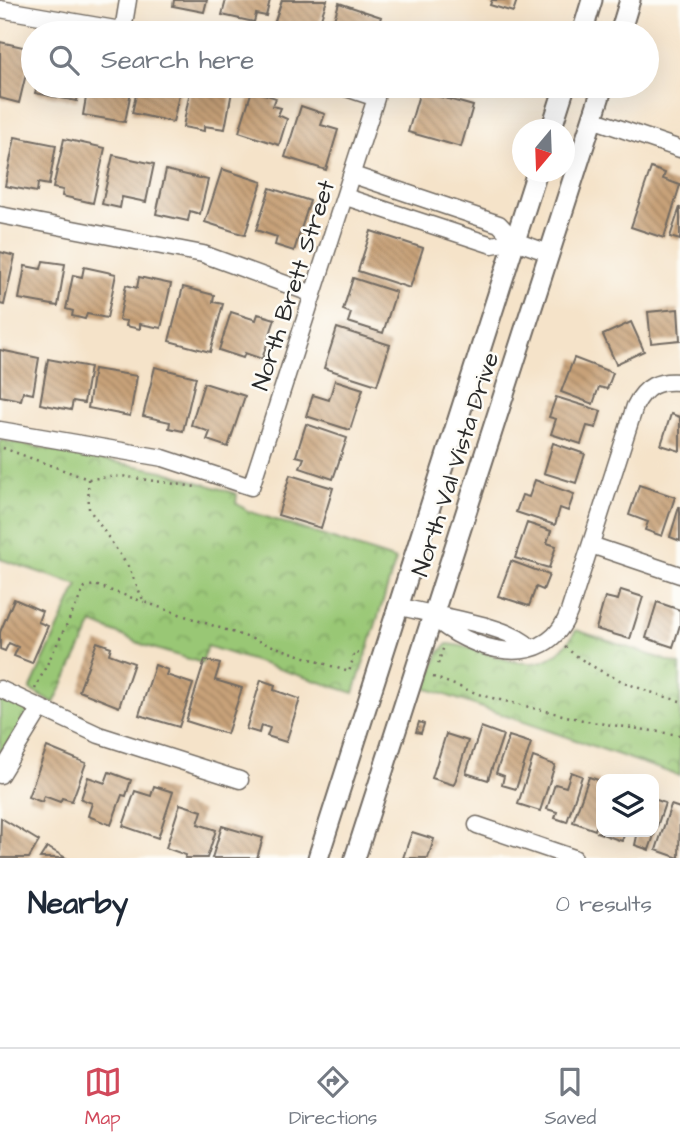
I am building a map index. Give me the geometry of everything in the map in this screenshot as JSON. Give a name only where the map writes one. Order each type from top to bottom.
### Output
[{"type":"main road","points":[[586,21],[592,0]]},
{"type":"main road","points":[[624,21],[630,0]]},
{"type":"main road","points":[[554,119],[561,98]]},
{"type":"main road","name":"North Val Vista Drive","points":[[355,858],[599,98]]},
{"type":"main road","name":"North Val Vista Drive","points":[[318,858],[534,182]]},
{"type":"street","points":[[128,0],[129,21]]},
{"type":"street","points":[[0,9],[68,21]]},
{"type":"street","name":"North Brett Street","points":[[0,430],[163,458],[251,487],[376,98]]},
{"type":"street","points":[[592,119],[680,149]]},
{"type":"street","points":[[353,175],[499,224],[515,241],[549,253]]},
{"type":"street","points":[[346,197],[492,245],[515,241]]},
{"type":"street","points":[[0,215],[203,254],[313,293]]},
{"type":"street","points":[[398,606],[432,616],[454,617],[517,638],[530,648],[555,638],[565,621],[635,406],[646,389],[655,383],[680,382]]},
{"type":"street","points":[[590,545],[680,575]]},
{"type":"street","points":[[0,689],[116,741],[240,780]]},
{"type":"street","points":[[0,775],[35,705]]},
{"type":"street","points":[[477,825],[574,858]]},
{"type":"path","points":[[0,446],[88,479],[110,476],[146,478],[206,489]]},
{"type":"path","points":[[88,479],[89,509],[129,568],[144,602]]},
{"type":"path","points":[[35,705],[85,587],[95,585],[349,672],[355,652],[361,655]]},
{"type":"path","points":[[555,638],[592,666],[636,687],[680,701]]},
{"type":"path","points":[[433,677],[484,696],[591,722],[680,735]]},
{"type":"green space","points":[[0,440],[163,471],[237,494],[236,503],[248,511],[396,560],[354,693],[207,646],[202,663],[146,646],[93,623],[54,703],[30,690],[78,585],[0,559]]},
{"type":"green space","points":[[576,630],[680,665],[680,776],[425,688],[439,653],[447,644],[516,662],[532,663],[548,659],[562,649]]},
{"type":"green space","points":[[0,689],[41,708],[0,775]]},
{"type":"building","points":[[174,0],[207,0],[204,12],[173,6]]},
{"type":"building","points":[[226,0],[270,0],[266,16],[256,14],[254,21],[222,15]]},
{"type":"building","points":[[282,0],[327,0],[320,21],[275,21]]},
{"type":"building","points":[[492,0],[517,0],[513,12],[490,5]]},
{"type":"building","points":[[339,3],[381,17],[380,21],[334,21]]},
{"type":"building","points":[[0,42],[21,47],[21,95],[19,103],[0,98]]},
{"type":"building","points":[[86,98],[130,98],[125,122],[83,115]]},
{"type":"building","points":[[135,98],[178,98],[173,122],[132,113]]},
{"type":"building","points":[[189,98],[231,98],[225,129],[204,126],[204,131],[183,127]]},
{"type":"building","points":[[250,98],[276,98],[273,106],[281,108],[278,115],[287,119],[279,145],[239,132]]},
{"type":"building","points":[[418,98],[445,98],[473,106],[461,147],[408,132]]},
{"type":"building","points":[[301,106],[325,114],[321,125],[338,130],[326,170],[285,157]]},
{"type":"building","points":[[15,137],[56,145],[49,185],[38,183],[37,192],[5,186]]},
{"type":"building","points":[[64,139],[105,148],[93,203],[62,196],[63,190],[53,188]]},
{"type":"building","points":[[113,155],[154,164],[146,202],[122,197],[120,208],[102,204]]},
{"type":"building","points":[[651,168],[665,173],[663,179],[680,185],[664,238],[631,227]]},
{"type":"building","points":[[222,169],[262,182],[245,235],[205,222]]},
{"type":"building","points":[[166,170],[208,180],[200,214],[190,211],[188,221],[156,214]]},
{"type":"building","points":[[270,188],[310,201],[294,251],[275,245],[277,237],[256,230]]},
{"type":"building","points":[[680,207],[680,240],[670,237]]},
{"type":"building","points":[[371,231],[423,248],[410,288],[358,271]]},
{"type":"building","points":[[0,252],[15,256],[4,305],[0,304]]},
{"type":"building","points":[[43,261],[65,264],[58,306],[19,299],[25,266],[41,269]]},
{"type":"building","points":[[84,267],[116,274],[107,318],[87,314],[85,319],[72,316],[73,311],[66,309],[73,275],[82,277]]},
{"type":"building","points":[[139,277],[171,284],[161,328],[140,324],[140,329],[126,326],[127,321],[119,320],[126,285],[137,288]]},
{"type":"building","points":[[353,278],[396,292],[383,333],[348,322],[351,313],[343,310]]},
{"type":"building","points":[[183,287],[214,295],[213,302],[223,304],[210,352],[169,341]]},
{"type":"building","points":[[678,309],[680,340],[651,343],[648,312]]},
{"type":"building","points":[[231,312],[256,320],[258,314],[275,319],[262,359],[245,353],[243,358],[219,350]]},
{"type":"building","points":[[631,322],[644,351],[616,364],[603,335]]},
{"type":"building","points":[[337,328],[390,345],[377,385],[324,368]]},
{"type":"building","points":[[0,350],[39,358],[33,394],[23,392],[21,400],[0,396]]},
{"type":"building","points":[[574,358],[613,373],[607,389],[599,387],[593,404],[561,392]]},
{"type":"building","points":[[48,359],[90,367],[84,403],[73,401],[71,410],[40,404]]},
{"type":"building","points":[[155,367],[196,377],[183,431],[169,428],[170,422],[143,416]]},
{"type":"building","points":[[94,369],[137,376],[130,416],[88,408]]},
{"type":"building","points":[[335,380],[363,389],[350,430],[306,416],[313,395],[329,400]]},
{"type":"building","points":[[204,383],[245,396],[228,447],[207,440],[210,432],[191,425]]},
{"type":"building","points":[[556,397],[601,411],[596,428],[587,426],[581,444],[551,434],[556,419],[549,417]]},
{"type":"building","points":[[671,414],[680,417],[680,451],[661,445]]},
{"type":"building","points":[[306,424],[347,438],[333,479],[300,468],[304,458],[296,456]]},
{"type":"building","points":[[553,443],[585,454],[576,483],[544,473]]},
{"type":"building","points":[[290,475],[333,488],[321,528],[278,515]]},
{"type":"building","points":[[535,480],[574,494],[568,511],[560,508],[555,525],[516,512],[522,495],[529,497]]},
{"type":"building","points":[[639,485],[675,497],[662,536],[645,530],[648,522],[629,515]]},
{"type":"building","points":[[680,507],[680,541],[670,537]]},
{"type":"building","points":[[527,523],[551,531],[547,543],[556,546],[549,568],[515,558]]},
{"type":"building","points":[[511,561],[549,575],[543,590],[536,587],[529,606],[498,596]]},
{"type":"building","points":[[621,590],[643,597],[630,639],[596,629],[605,597],[618,600]]},
{"type":"building","points":[[14,599],[42,611],[38,622],[48,626],[32,663],[14,656],[18,647],[9,643],[5,651],[0,649],[0,632]]},
{"type":"building","points":[[657,602],[680,610],[680,625],[673,647],[646,638]]},
{"type":"building","points":[[97,642],[111,647],[109,654],[134,663],[119,707],[79,691]]},
{"type":"building","points":[[205,660],[220,664],[215,680],[242,688],[227,734],[186,721]]},
{"type":"building","points":[[155,665],[168,670],[166,675],[193,684],[179,727],[139,715]]},
{"type":"building","points":[[261,680],[275,685],[274,690],[300,699],[286,742],[267,736],[270,728],[261,725],[259,733],[246,729]]},
{"type":"building","points":[[419,722],[424,724],[421,733],[416,732]]},
{"type":"building","points":[[481,727],[503,735],[488,780],[466,773]]},
{"type":"building","points":[[446,734],[468,741],[454,785],[432,778]]},
{"type":"building","points":[[509,736],[531,743],[516,789],[502,785],[504,776],[496,773]]},
{"type":"building","points":[[47,747],[86,763],[72,801],[62,798],[60,802],[44,796],[42,802],[28,797]]},
{"type":"building","points":[[533,757],[555,765],[540,811],[518,804]]},
{"type":"building","points":[[109,772],[131,780],[126,796],[122,795],[111,825],[88,816],[92,803],[81,799],[88,777],[105,783]]},
{"type":"building","points":[[571,772],[582,776],[567,822],[555,818],[557,812],[547,809],[555,784],[566,787]]},
{"type":"building","points":[[589,777],[596,779],[595,830],[573,822]]},
{"type":"building","points":[[154,786],[173,792],[158,838],[123,826],[135,791],[151,796]]},
{"type":"building","points":[[659,801],[665,803],[659,821]]},
{"type":"building","points":[[180,804],[202,811],[198,824],[216,830],[207,858],[185,858],[186,855],[166,848]]},
{"type":"building","points":[[671,805],[680,808],[679,858],[656,850]]},
{"type":"building","points":[[1,818],[39,841],[29,858],[0,858]]},
{"type":"building","points":[[222,826],[263,838],[257,858],[212,858]]},
{"type":"building","points":[[412,832],[434,839],[428,858],[403,858]]},
{"type":"building","points":[[637,837],[653,837],[649,850],[635,845]]},
{"type":"building","points":[[47,847],[66,858],[40,858]]}]
